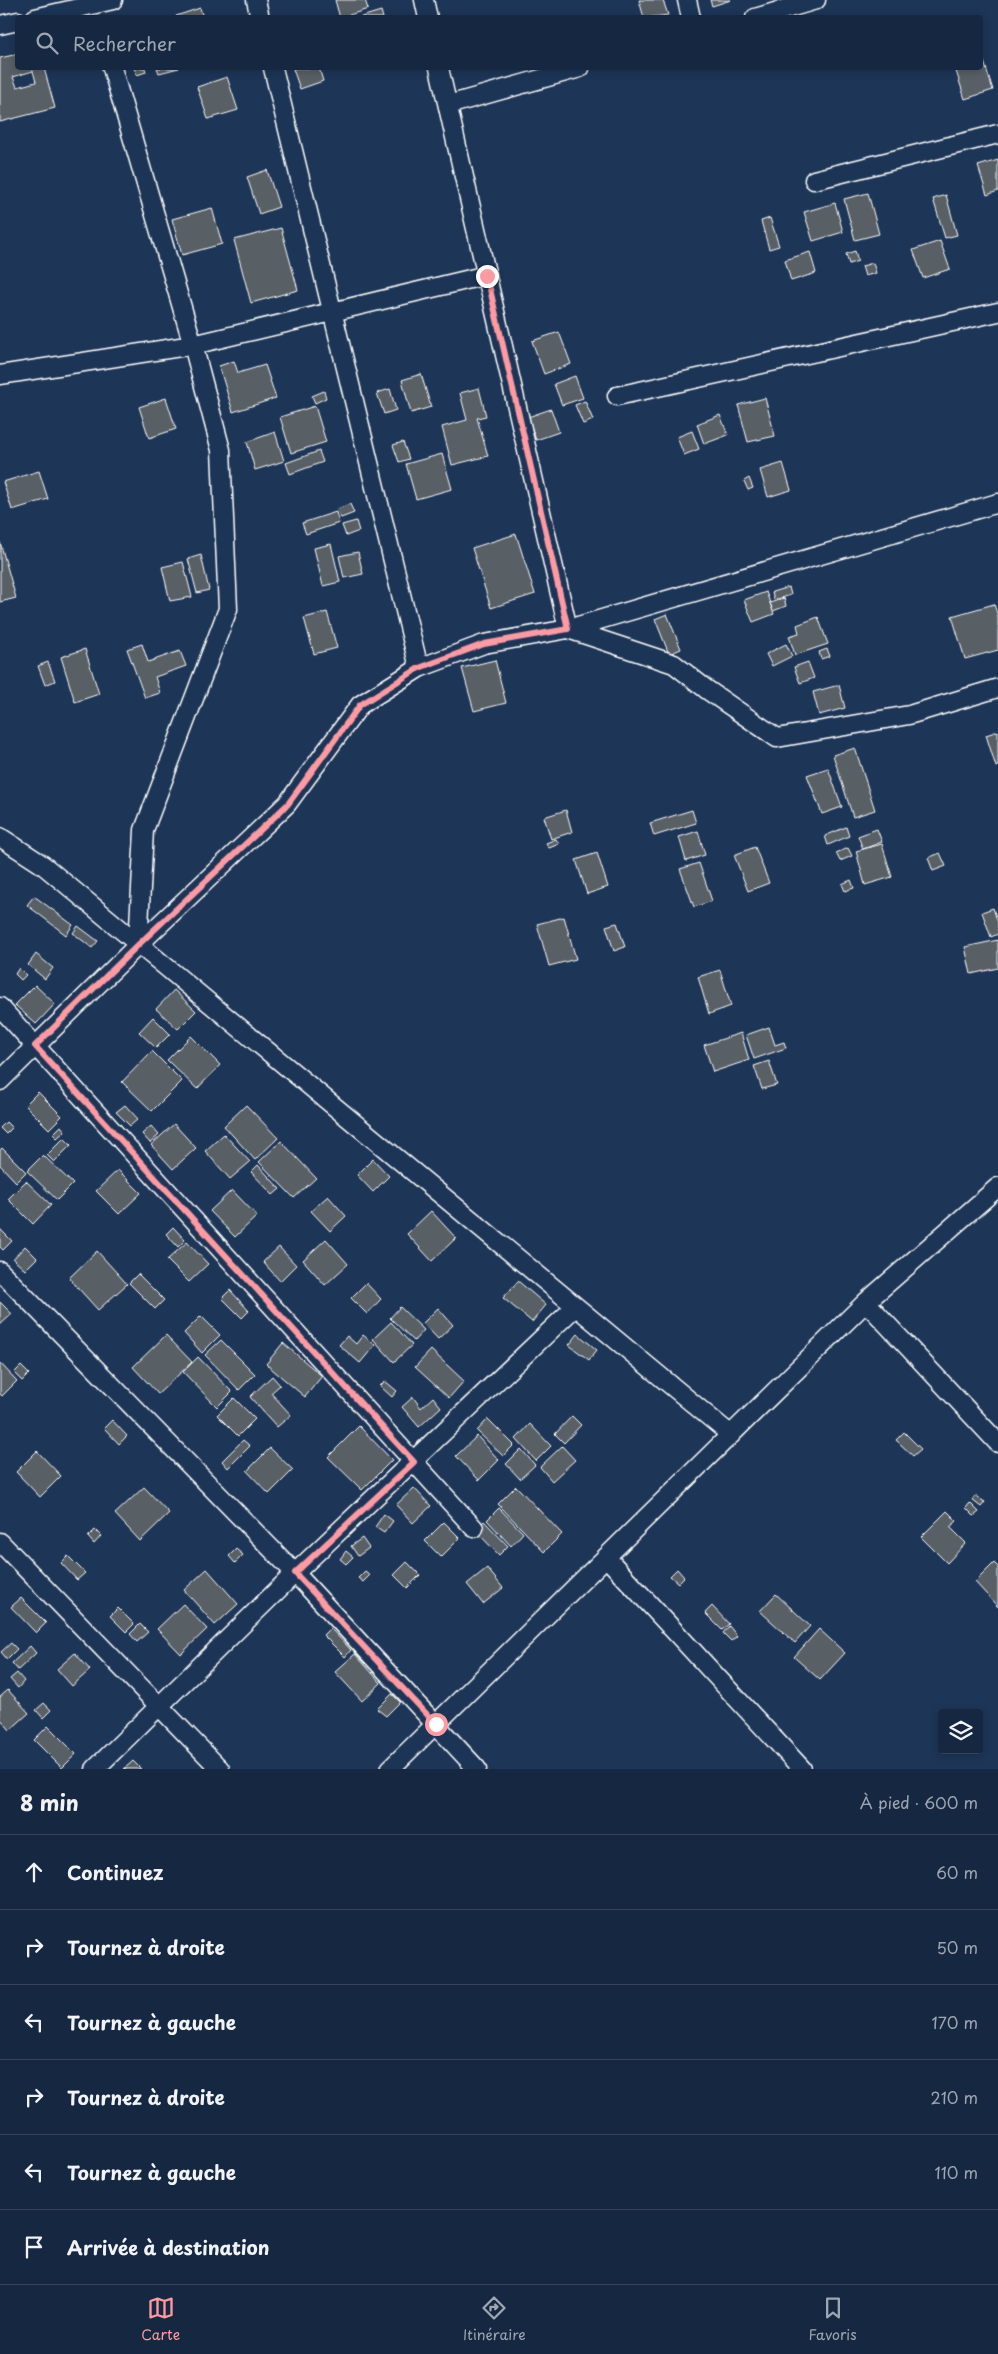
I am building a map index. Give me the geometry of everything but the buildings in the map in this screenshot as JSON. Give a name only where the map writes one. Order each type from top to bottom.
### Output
[{"type":"street","points":[[51,15],[95,7],[113,0]]},
{"type":"street","points":[[256,0],[259,15]]},
{"type":"street","points":[[424,0],[427,15]]},
{"type":"street","points":[[687,0],[690,15]]},
{"type":"street","points":[[765,15],[816,0]]},
{"type":"street","points":[[0,25],[15,22]]},
{"type":"street","points":[[113,70],[193,345],[221,450],[228,609],[144,830],[138,945]]},
{"type":"street","points":[[273,70],[419,668]]},
{"type":"street","points":[[439,70],[568,629]]},
{"type":"street","points":[[448,105],[573,70]]},
{"type":"street","points":[[814,180],[998,134]]},
{"type":"street","points":[[0,375],[193,345],[487,276]]},
{"type":"street","points":[[618,396],[998,312]]},
{"type":"street","points":[[0,1081],[138,945],[288,804],[360,705],[419,668],[484,644],[568,629],[998,503]]},
{"type":"street","points":[[568,629],[674,664],[706,689],[777,738],[909,715],[998,688]]},
{"type":"street","points":[[0,836],[43,865],[731,1435]]},
{"type":"street","points":[[0,1007],[474,1528]]},
{"type":"street","points":[[390,1769],[866,1302],[998,1187]]},
{"type":"street","points":[[0,1271],[295,1573],[477,1769]]},
{"type":"street","points":[[866,1302],[998,1442]]},
{"type":"street","points":[[95,1769],[158,1705],[295,1573],[575,1307]]},
{"type":"street","points":[[0,1542],[220,1769]]},
{"type":"street","points":[[606,1557],[802,1769]]},
{"type":"route","points":[[436,1724],[295,1573],[414,1462],[35,1046],[138,945],[288,804],[360,705],[419,668],[484,644],[568,629],[487,276]]}]
